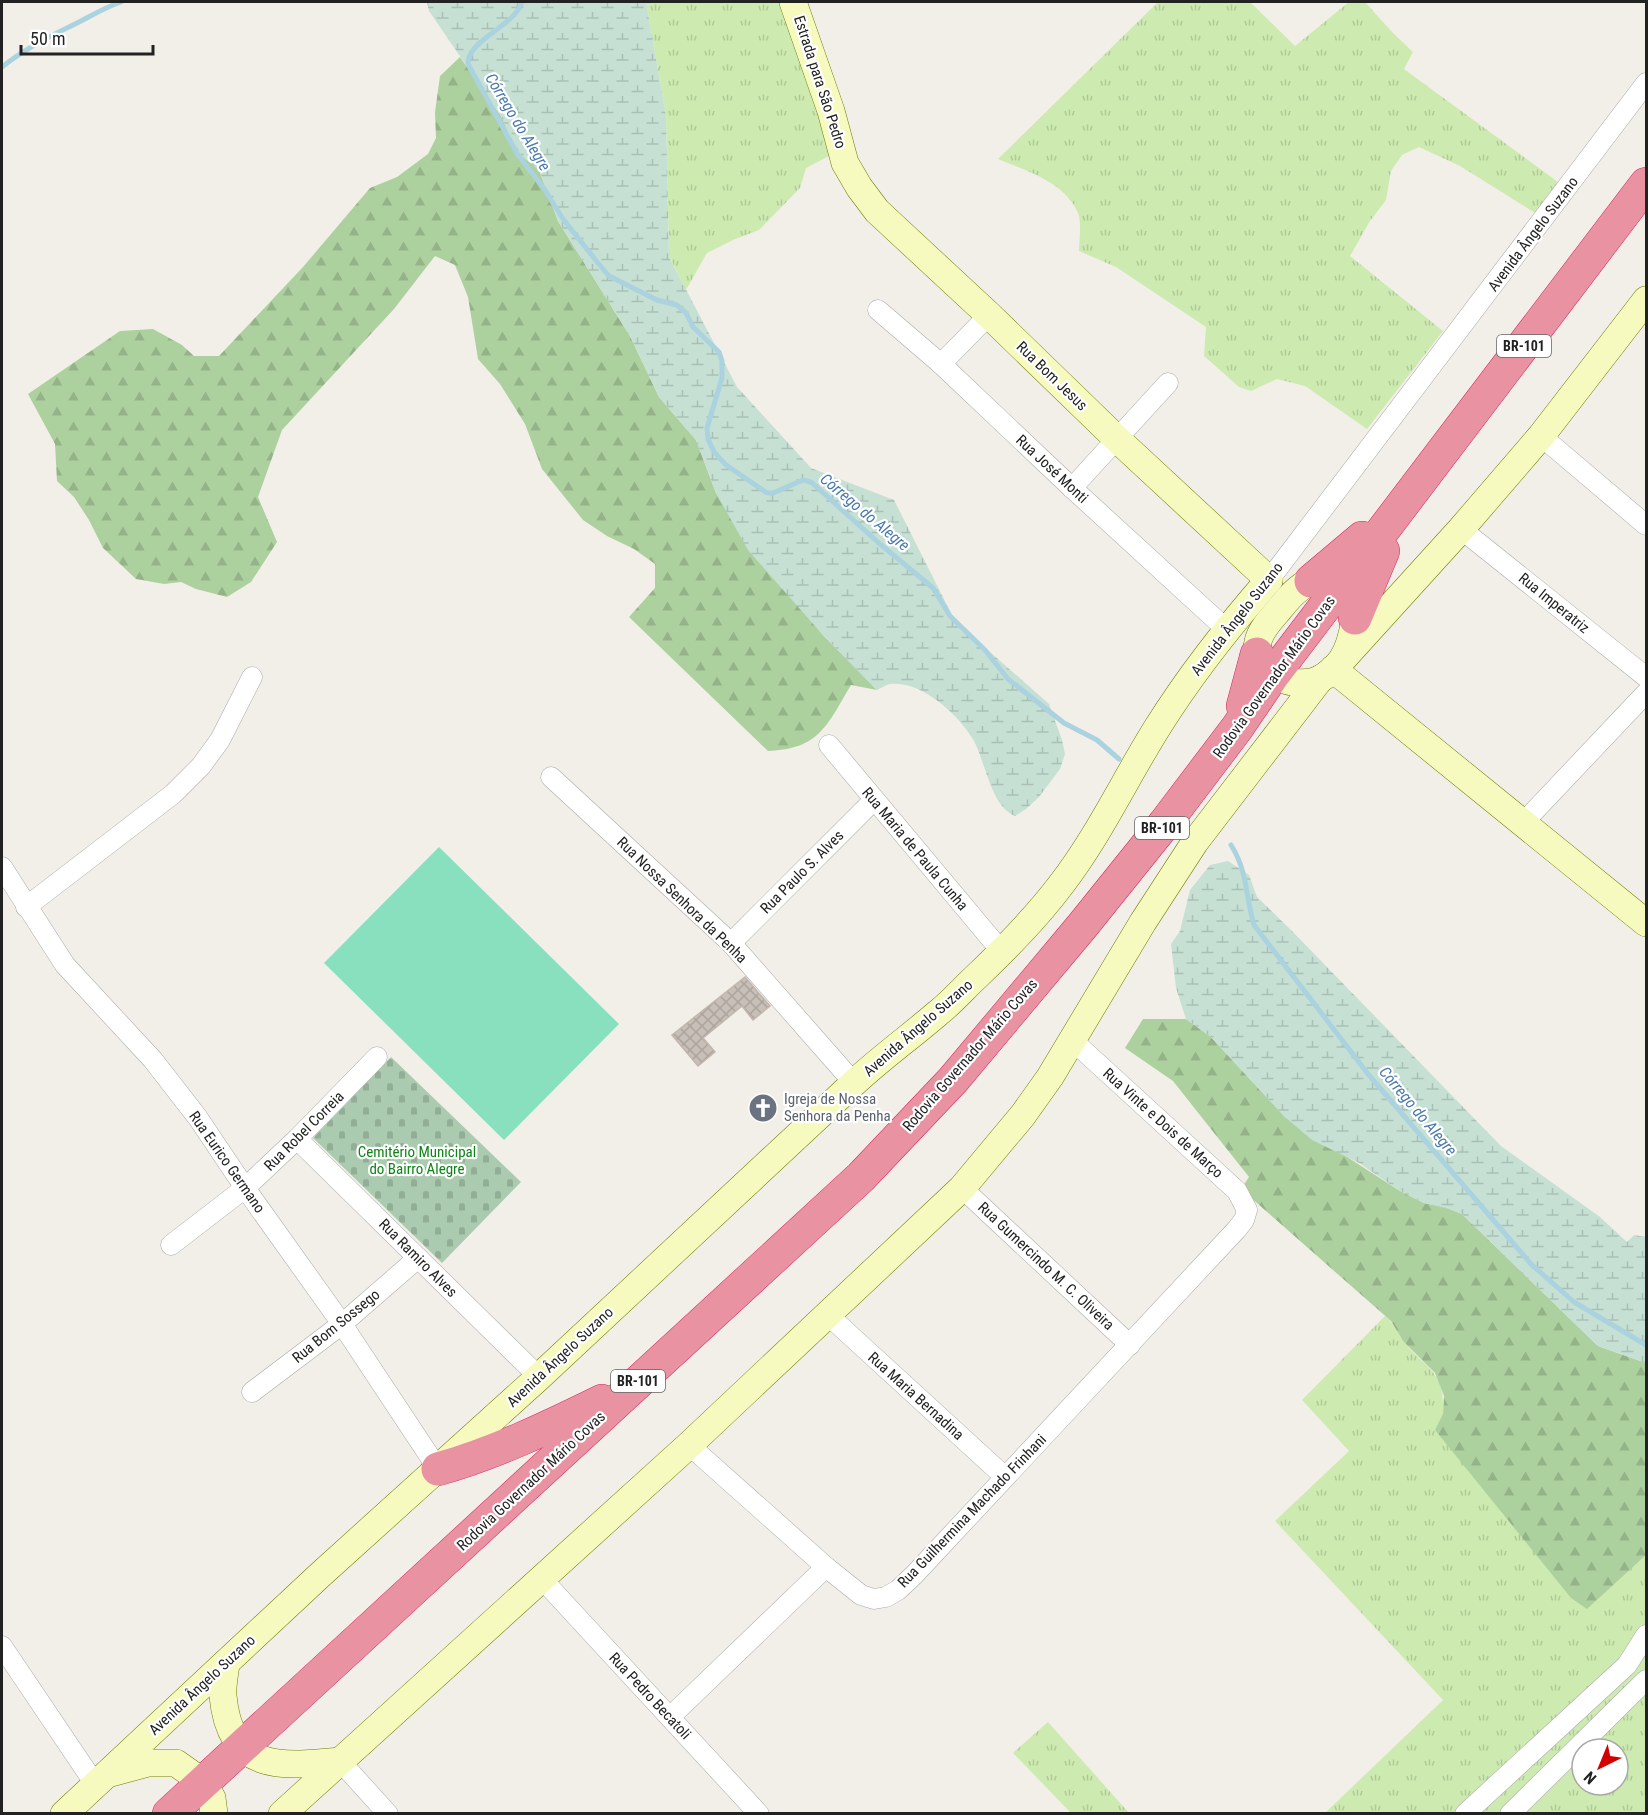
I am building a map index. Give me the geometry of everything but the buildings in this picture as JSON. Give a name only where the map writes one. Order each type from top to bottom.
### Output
[{"type":"highway","name":"Rodovia Governador Mário Covas","points":[[168,1814],[861,1177],[953,1080],[1098,906],[1238,728],[1303,670],[1317,586],[1402,508],[1647,184]]},
{"type":"highway","points":[[1355,618],[1402,508]]},
{"type":"highway","points":[[438,1469],[471,1460],[502,1447],[636,1384]]},
{"type":"main road","name":"Estrada para São Pedro","points":[[793,2],[831,111],[845,163]]},
{"type":"main road","name":"Rua Bom Jesus","points":[[845,163],[877,212],[989,315],[1117,440],[1269,580]]},
{"type":"main road","points":[[282,1814],[689,1444],[962,1188],[1023,1115],[1050,1077],[1143,922],[1303,670],[1461,529],[1541,436],[1647,300]]},
{"type":"main road","points":[[1275,615],[1269,580],[1317,586],[1355,618],[1352,639],[1303,670]]},
{"type":"main road","name":"Avenida Ângelo Suzano","points":[[64,1814],[539,1377],[854,1083],[939,1012],[1002,952],[1035,918],[1062,884],[1103,823],[1157,728],[1226,629],[1269,580]]},
{"type":"main road","points":[[1317,586],[1275,615],[1265,627],[1258,642],[1303,670],[1524,822],[1645,919]]},
{"type":"main road","points":[[226,1663],[223,1695],[231,1730],[241,1747],[254,1757],[268,1761],[300,1765],[340,1761]]},
{"type":"main road","points":[[101,1779],[148,1763],[176,1763],[203,1782],[212,1798],[214,1814]]},
{"type":"street","name":"Avenida Ângelo Suzano","points":[[1269,580],[1647,83]]},
{"type":"street","name":"Rua José Monti","points":[[878,309],[941,364],[1226,629]]},
{"type":"street","points":[[941,364],[989,315]]},
{"type":"street","points":[[1072,488],[1168,383]]},
{"type":"street","points":[[1541,436],[1647,525]]},
{"type":"street","name":"Rua Imperatriz","points":[[1461,529],[1647,678]]},
{"type":"street","points":[[26,907],[173,794],[201,766],[220,740],[252,677]]},
{"type":"street","points":[[1524,822],[1647,693]]},
{"type":"street","name":"Rua Maria de Paula Cunha","points":[[829,745],[1002,952]]},
{"type":"street","name":"Rua Nossa Senhora da Penha","points":[[551,777],[731,943],[854,1083]]},
{"type":"street","name":"Rua Paulo S. Alves","points":[[731,943],[874,800]]},
{"type":"street","name":"Rua Eurico Germano","points":[[2,867],[65,965],[160,1068],[198,1118],[342,1324],[438,1469]]},
{"type":"street","name":"Rua Vinte e Dois de Março","points":[[1072,1040],[1237,1191],[1247,1210]]},
{"type":"street","name":"Rua Robel Correia","points":[[171,1245],[245,1188],[297,1139],[377,1057]]},
{"type":"street","name":"Rua Ramiro Alves","points":[[297,1139],[539,1377]]},
{"type":"street","name":"Rua Gumercindo M. C. Oliveira","points":[[962,1188],[1130,1345]]},
{"type":"street","name":"Rua Guilhermina Machado Frinhani","points":[[689,1444],[826,1567],[861,1595],[874,1599],[886,1597],[898,1590],[914,1575],[1130,1345],[1237,1229],[1244,1220],[1247,1210]]},
{"type":"street","name":"Rua Bom Sossego","points":[[252,1392],[342,1324],[418,1258]]},
{"type":"street","name":"Rua Maria Bernadina","points":[[828,1315],[1005,1477]]},
{"type":"street","points":[[669,1717],[826,1567]]},
{"type":"street","name":"Rua Pedro Becatoli","points":[[542,1579],[759,1814]]},
{"type":"street","points":[[1465,1814],[1627,1665],[1647,1635]]},
{"type":"street","points":[[2,1646],[101,1779]]},
{"type":"street","points":[[1510,1814],[1647,1680]]},
{"type":"street","points":[[340,1761],[388,1814]]},
{"type":"green space","points":[[427,2],[646,2],[666,115],[669,257],[737,387],[811,468],[894,500],[955,621],[1049,704],[1065,754],[1060,769],[1039,797],[1026,809],[1015,816],[1000,803],[974,741],[950,711],[927,694],[902,684],[890,684],[877,690],[822,634],[748,550],[716,493],[696,440],[659,397],[630,336],[558,221],[539,170],[516,151],[501,116],[429,11]]},
{"type":"green space","points":[[646,2],[788,2],[829,156],[806,168],[800,188],[759,230],[707,253],[686,290],[669,256],[666,115]]},
{"type":"green space","points":[[1158,2],[1250,2],[1295,46],[1349,2],[1365,2],[1413,52],[1404,69],[1558,182],[1535,213],[1460,166],[1419,147],[1402,155],[1391,171],[1386,200],[1370,221],[1350,256],[1443,331],[1367,429],[1305,386],[1277,379],[1251,391],[1239,387],[1204,356],[1206,327],[1116,267],[1079,251],[1079,217],[1072,202],[1055,185],[998,159]]},
{"type":"green space","points":[[460,57],[501,116],[516,151],[539,170],[558,221],[630,336],[659,397],[696,440],[716,493],[822,634],[877,690],[851,685],[828,723],[811,740],[786,749],[768,751],[629,617],[655,588],[655,564],[634,549],[607,536],[583,520],[542,469],[525,424],[500,384],[478,359],[468,297],[455,265],[435,256],[394,309],[282,430],[258,497],[277,542],[251,582],[227,597],[196,589],[181,582],[164,584],[136,579],[103,548],[74,497],[57,481],[55,444],[28,394],[120,331],[153,329],[182,345],[194,356],[219,356],[303,267],[370,188],[397,177],[428,154],[436,138],[435,112],[440,76]]},
{"type":"green space","points":[[439,847],[619,1024],[504,1140],[324,963]]},
{"type":"green space","points":[[1228,861],[1249,875],[1257,897],[1501,1146],[1600,1217],[1627,1242],[1634,1235],[1646,1237],[1646,1363],[1598,1346],[1462,1214],[1424,1203],[1400,1191],[1359,1163],[1312,1140],[1285,1117],[1211,1037],[1186,1019],[1176,988],[1171,944],[1180,931],[1190,890],[1210,865]]},
{"type":"green space","points":[[1143,1019],[1186,1019],[1211,1037],[1285,1117],[1400,1191],[1424,1203],[1446,1207],[1462,1214],[1598,1346],[1646,1363],[1646,1555],[1587,1609],[1571,1598],[1435,1430],[1443,1414],[1444,1396],[1435,1373],[1403,1341],[1391,1321],[1241,1189],[1249,1177],[1173,1081],[1125,1048]]},
{"type":"green space","name":"Cemitério Municipal do Bairro Alegre","points":[[391,1057],[521,1182],[442,1263],[313,1138]]},
{"type":"green space","points":[[1385,1316],[1405,1343],[1434,1373],[1441,1389],[1443,1414],[1587,1608],[1646,1555],[1646,1813],[1325,1813],[1443,1700],[1275,1521],[1349,1451],[1302,1400]]},
{"type":"green space","points":[[1048,1722],[1129,1813],[1071,1813],[1013,1753]]},
{"type":"waterway","points":[[2,67],[44,40],[121,2]]},
{"type":"waterway","name":"Córrego do Alegre","points":[[522,2],[518,11],[511,18],[475,47],[468,64],[518,155],[543,187],[563,219],[609,276],[657,300],[677,305],[686,313],[693,327],[719,352],[722,361],[722,378],[707,428],[708,439],[714,452],[726,465],[767,493],[773,493],[803,480],[811,482],[933,588],[950,616],[985,650],[1008,679],[1064,723],[1097,740],[1119,759]]},
{"type":"waterway","name":"Córrego do Alegre","points":[[1231,845],[1243,874],[1254,925],[1368,1074],[1531,1264],[1574,1302],[1646,1345]]},
{"type":"place","name":"Igreja de Nossa Senhora da Penha","points":[[763,1108]]}]
